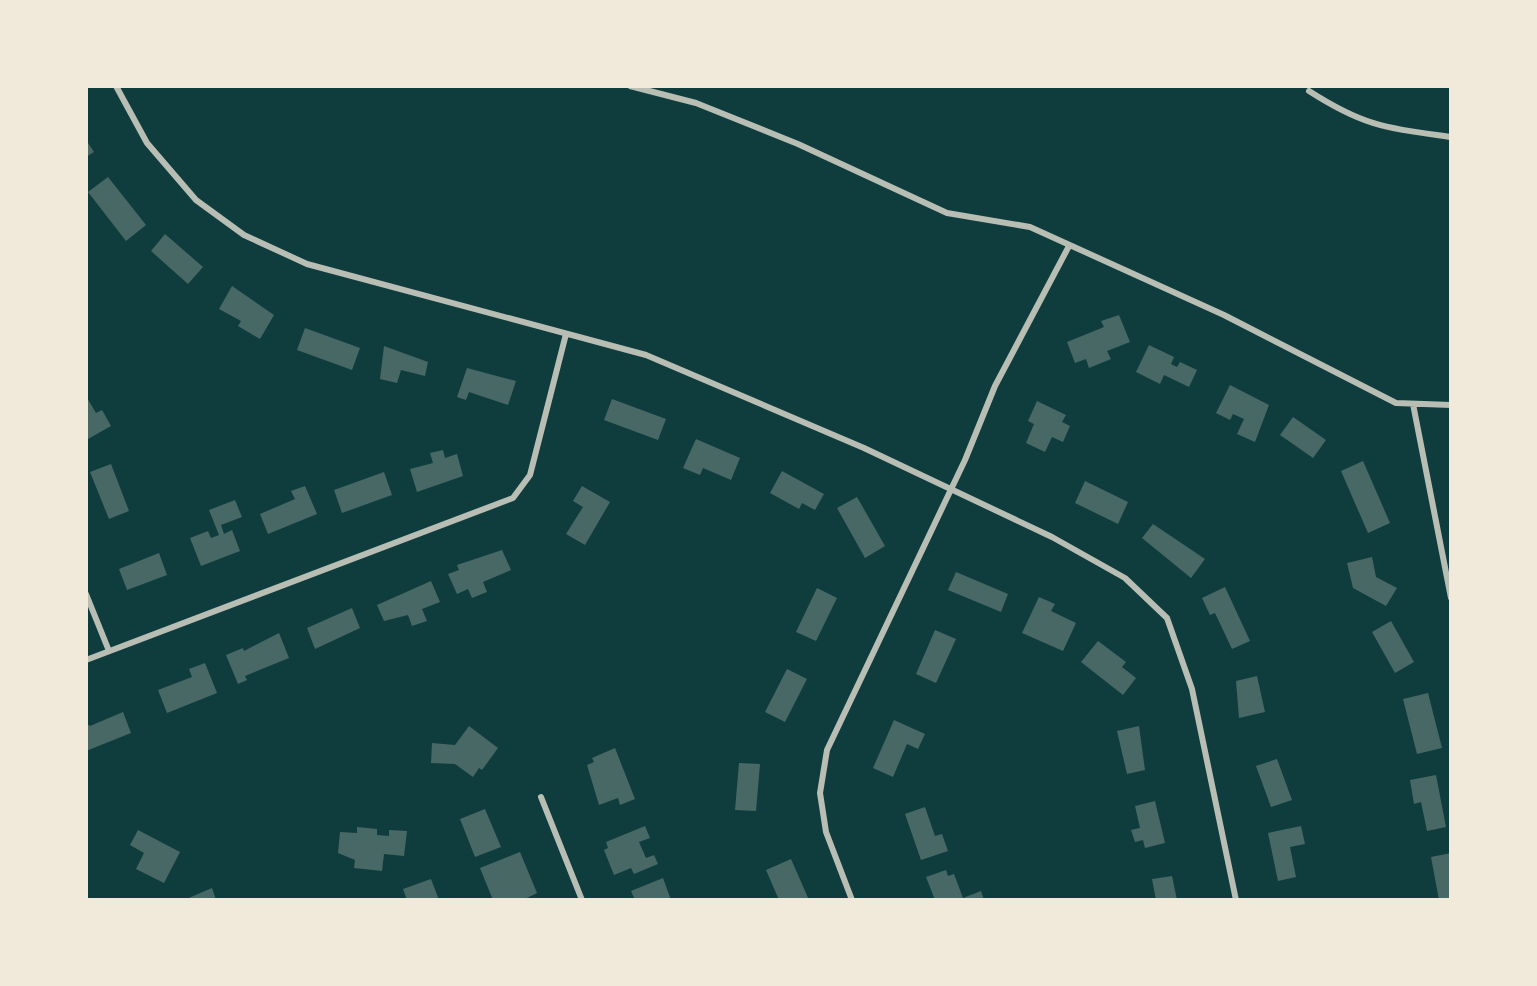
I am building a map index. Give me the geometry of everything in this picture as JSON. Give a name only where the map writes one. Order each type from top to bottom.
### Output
[{"type":"street","points":[[116,86],[147,143],[196,200],[244,235],[307,264],[646,355],[864,448],[1052,537],[1125,578],[1167,618],[1192,689],[1236,900]]},
{"type":"street","points":[[630,86],[696,103],[947,213],[1030,227],[1224,315],[1396,403],[1451,405]]},
{"type":"street","points":[[1309,91],[1347,115],[1373,126],[1451,137]]},
{"type":"street","points":[[852,900],[826,832],[820,793],[827,750],[951,489],[995,386],[1069,246]]},
{"type":"street","points":[[86,660],[513,498],[530,475],[566,334]]},
{"type":"street","points":[[1413,404],[1451,598]]},
{"type":"street","points":[[86,594],[109,651]]},
{"type":"street","points":[[541,797],[582,900]]},
{"type":"building","points":[[86,140],[94,152],[86,157]]},
{"type":"building","points":[[108,177],[146,225],[126,241],[88,192]]},
{"type":"building","points":[[165,234],[203,267],[188,284],[151,251]]},
{"type":"building","points":[[232,286],[274,315],[260,339],[238,326],[241,321],[219,309]]},
{"type":"building","points":[[1119,315],[1130,342],[1107,351],[1111,359],[1089,368],[1086,359],[1075,363],[1067,342],[1104,327],[1101,321]]},
{"type":"building","points":[[305,328],[360,348],[352,370],[297,350]]},
{"type":"building","points":[[1149,345],[1174,357],[1171,364],[1177,367],[1180,362],[1197,370],[1189,387],[1164,375],[1160,384],[1136,372]]},
{"type":"building","points":[[384,346],[428,362],[425,376],[401,370],[397,383],[380,379]]},
{"type":"building","points":[[467,368],[516,381],[508,405],[469,392],[466,400],[457,397]]},
{"type":"building","points":[[1230,385],[1269,405],[1255,442],[1237,434],[1244,419],[1233,414],[1230,420],[1216,413]]},
{"type":"building","points":[[86,396],[96,413],[102,410],[111,426],[88,439]]},
{"type":"building","points":[[612,399],[666,419],[658,440],[604,420]]},
{"type":"building","points":[[1037,401],[1066,415],[1062,422],[1070,426],[1063,442],[1052,437],[1045,452],[1026,443],[1034,424],[1028,421]]},
{"type":"building","points":[[1293,417],[1326,440],[1313,458],[1280,435]]},
{"type":"building","points":[[696,439],[740,458],[731,480],[703,468],[700,475],[683,468]]},
{"type":"building","points":[[443,450],[445,458],[457,454],[463,476],[417,492],[410,469],[433,463],[430,453]]},
{"type":"building","points":[[1363,461],[1390,523],[1368,533],[1341,471]]},
{"type":"building","points":[[111,464],[129,511],[109,519],[90,472]]},
{"type":"building","points":[[782,471],[824,494],[815,510],[802,503],[799,509],[770,493]]},
{"type":"building","points":[[384,472],[392,495],[342,513],[334,490]]},
{"type":"building","points":[[1085,481],[1128,502],[1118,524],[1075,503]]},
{"type":"building","points":[[305,486],[317,514],[268,534],[260,514],[295,499],[291,491]]},
{"type":"building","points":[[582,486],[610,502],[585,545],[566,534],[583,507],[573,501]]},
{"type":"building","points":[[857,497],[885,546],[865,558],[837,508]]},
{"type":"building","points":[[235,500],[242,517],[221,525],[224,534],[232,530],[240,551],[201,566],[190,538],[208,531],[211,538],[219,535],[209,510]]},
{"type":"building","points":[[1153,524],[1205,559],[1191,578],[1142,538]]},
{"type":"building","points":[[502,550],[511,570],[483,582],[487,592],[472,598],[468,589],[457,594],[448,574],[459,570],[457,565]]},
{"type":"building","points":[[159,553],[167,575],[127,590],[119,569]]},
{"type":"building","points":[[1372,557],[1376,577],[1397,588],[1386,606],[1353,588],[1347,563]]},
{"type":"building","points":[[956,572],[1008,594],[1001,612],[948,590]]},
{"type":"building","points":[[431,581],[440,602],[422,609],[427,621],[412,626],[408,615],[384,621],[377,605]]},
{"type":"building","points":[[1225,587],[1250,641],[1232,649],[1215,613],[1210,615],[1202,598]]},
{"type":"building","points":[[817,588],[837,598],[816,641],[796,632]]},
{"type":"building","points":[[1039,597],[1055,604],[1051,611],[1076,623],[1063,651],[1022,633]]},
{"type":"building","points":[[352,608],[360,628],[315,649],[307,628]]},
{"type":"building","points":[[1391,621],[1414,662],[1395,673],[1372,632]]},
{"type":"building","points":[[935,630],[956,639],[936,683],[916,674]]},
{"type":"building","points":[[279,633],[289,658],[245,676],[247,680],[238,684],[226,655],[243,648],[244,651]]},
{"type":"building","points":[[1098,641],[1126,662],[1122,667],[1136,678],[1123,695],[1081,662]]},
{"type":"building","points":[[205,663],[217,693],[167,713],[158,690],[192,677],[189,669]]},
{"type":"building","points":[[787,669],[807,679],[785,722],[765,712]]},
{"type":"building","points":[[1257,676],[1265,712],[1239,718],[1236,681]]},
{"type":"building","points":[[1428,693],[1442,748],[1417,754],[1403,699]]},
{"type":"building","points":[[123,712],[131,733],[86,751],[86,723],[90,726]]},
{"type":"building","points":[[894,720],[925,734],[918,749],[907,744],[893,777],[873,768]]},
{"type":"building","points":[[469,726],[498,748],[482,770],[479,768],[473,777],[455,764],[431,763],[432,743],[455,745]]},
{"type":"building","points":[[1139,726],[1145,770],[1127,774],[1117,731]]},
{"type":"building","points":[[615,748],[635,799],[620,805],[618,798],[599,805],[587,765],[594,762],[592,758]]},
{"type":"building","points":[[1277,759],[1292,800],[1271,807],[1256,766]]},
{"type":"building","points":[[739,763],[760,764],[756,811],[735,810]]},
{"type":"building","points":[[1436,775],[1446,827],[1427,831],[1421,802],[1414,804],[1410,780]]},
{"type":"building","points":[[1155,801],[1165,843],[1145,848],[1143,840],[1135,842],[1131,830],[1140,828],[1135,806]]},
{"type":"building","points":[[925,807],[935,836],[942,834],[948,851],[921,860],[905,814]]},
{"type":"building","points":[[485,809],[501,847],[475,857],[460,819]]},
{"type":"building","points":[[645,826],[650,838],[639,842],[646,858],[654,855],[658,864],[634,874],[631,868],[614,875],[604,850],[608,848],[606,842]]},
{"type":"building","points":[[1301,826],[1305,844],[1290,847],[1296,877],[1278,881],[1268,833]]},
{"type":"building","points":[[357,827],[377,829],[377,835],[389,836],[389,830],[407,831],[404,856],[384,854],[382,871],[354,868],[355,860],[338,853],[340,832],[357,833]]},
{"type":"building","points":[[138,830],[180,852],[164,883],[136,869],[144,853],[130,845]]},
{"type":"building","points":[[520,852],[537,893],[523,900],[493,900],[480,868]]},
{"type":"building","points":[[1451,853],[1451,900],[1439,900],[1431,857]]},
{"type":"building","points":[[791,859],[809,900],[779,900],[766,870]]},
{"type":"building","points":[[946,870],[948,876],[954,874],[963,898],[981,891],[984,900],[935,900],[926,877]]},
{"type":"building","points":[[1172,876],[1177,900],[1156,900],[1152,879]]},
{"type":"building","points":[[663,878],[671,900],[635,900],[631,891]]},
{"type":"building","points":[[431,879],[439,900],[407,900],[403,889]]},
{"type":"building","points":[[212,888],[216,900],[184,900]]}]
